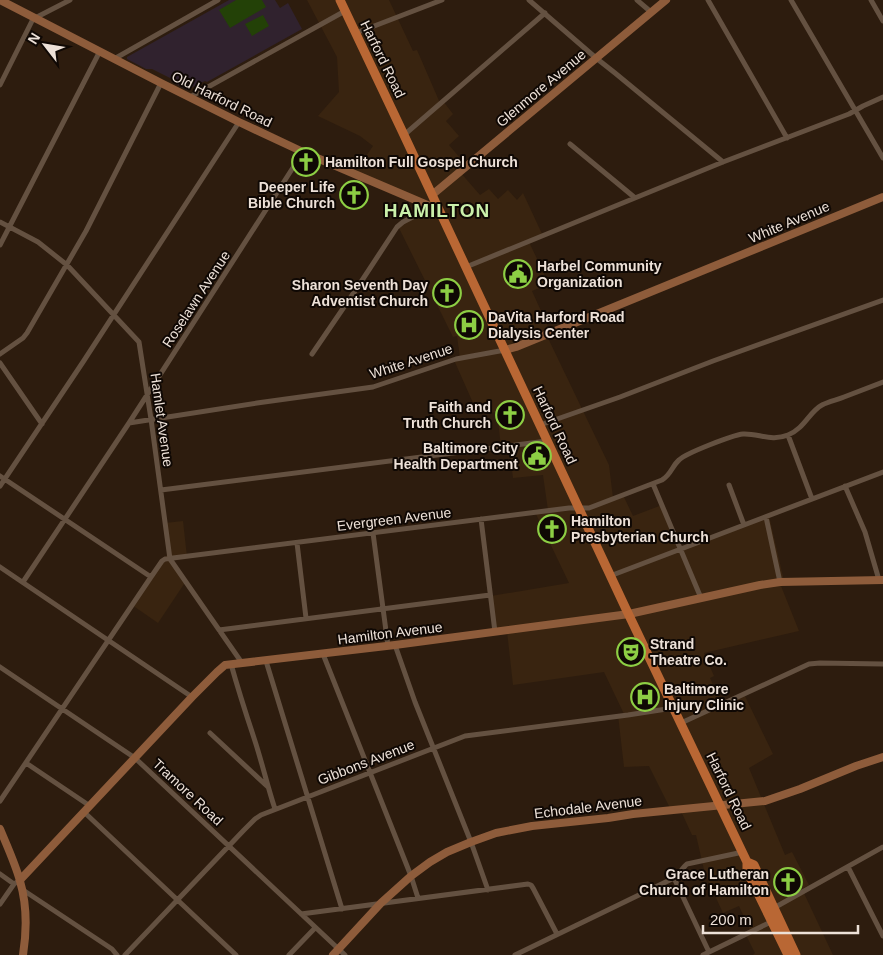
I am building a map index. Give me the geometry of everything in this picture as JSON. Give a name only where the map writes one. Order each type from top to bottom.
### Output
[{"type":"main road","name":"Harford Road","points":[[340,0],[432,195],[434,207],[466,267],[610,576],[747,862],[747,871],[796,955]]},
{"type":"main road","name":"Harford Road","points":[[776,920],[788,955]]},
{"type":"street","name":"Old Harford Road","points":[[0,0],[239,122],[304,152],[434,207]]},
{"type":"street","points":[[0,85],[34,18],[70,0]]},
{"type":"street","points":[[114,59],[218,0]]},
{"type":"street","points":[[356,34],[442,0]]},
{"type":"street","points":[[529,0],[596,58],[723,162]]},
{"type":"street","points":[[637,0],[651,12]]},
{"type":"street","name":"Glenmore Avenue","points":[[432,195],[666,0]]},
{"type":"street","points":[[708,0],[787,138]]},
{"type":"street","points":[[791,0],[883,158]]},
{"type":"street","points":[[871,0],[883,21]]},
{"type":"street","points":[[190,97],[345,12]]},
{"type":"street","points":[[404,135],[544,13]]},
{"type":"street","points":[[0,245],[100,51]]},
{"type":"street","points":[[0,354],[27,333],[86,231],[161,83]]},
{"type":"street","points":[[466,267],[634,197],[856,111],[883,97]]},
{"type":"street","points":[[0,486],[2,478],[42,424],[239,122]]},
{"type":"street","points":[[570,144],[634,197]]},
{"type":"street","name":"Roselawn Avenue","points":[[23,582],[129,423],[304,152]]},
{"type":"street","name":"White Avenue","points":[[129,423],[247,404],[373,387],[456,359],[516,348],[883,197]]},
{"type":"street","points":[[312,354],[396,227],[434,207]]},
{"type":"street","name":"Hamlet Avenue","points":[[0,222],[38,242],[67,265],[139,342],[170,559],[242,663]]},
{"type":"street","points":[[540,424],[620,397],[883,300]]},
{"type":"street","points":[[0,363],[42,424]]},
{"type":"street","points":[[812,499],[788,435],[804,425],[823,404],[883,382]]},
{"type":"street","name":"Evergreen Avenue","points":[[170,559],[570,508],[589,508],[662,480],[668,476],[675,464],[682,458],[736,436],[748,434],[775,438],[788,435]]},
{"type":"street","points":[[160,490],[547,441]]},
{"type":"street","points":[[610,576],[883,472]]},
{"type":"street","points":[[2,478],[151,577]]},
{"type":"street","points":[[653,484],[702,598]]},
{"type":"street","points":[[729,485],[744,525]]},
{"type":"street","points":[[845,486],[865,532],[881,580]]},
{"type":"street","points":[[766,517],[780,582]]},
{"type":"street","points":[[481,519],[495,632]]},
{"type":"street","points":[[374,533],[384,609],[392,646],[471,842],[488,890]]},
{"type":"street","points":[[296,543],[306,618]]},
{"type":"street","points":[[0,801],[162,561],[170,559]]},
{"type":"street","points":[[0,567],[192,697]]},
{"type":"street","name":"Hamilton Avenue","points":[[0,904],[17,882],[224,665],[392,646],[628,614],[780,582],[881,580]]},
{"type":"street","points":[[219,630],[490,595]]},
{"type":"street","points":[[323,654],[418,898]]},
{"type":"street","points":[[266,661],[342,908]]},
{"type":"street","points":[[231,664],[276,809]]},
{"type":"street","points":[[681,723],[809,664],[883,664]]},
{"type":"street","name":"Tramore Road","points":[[0,667],[135,758],[301,914],[335,952],[345,955]]},
{"type":"street","name":"Gibbons Avenue","points":[[125,955],[255,818],[308,796],[471,735],[673,708]]},
{"type":"street","points":[[210,734],[268,787]]},
{"type":"street","name":"Echodale Avenue","points":[[335,952],[381,903],[411,876],[447,852],[496,833],[532,826],[765,801],[883,757]]},
{"type":"street","points":[[26,763],[87,809],[177,900],[236,955]]},
{"type":"street","points":[[0,829],[17,882],[22,890],[27,925],[23,955]]},
{"type":"street","points":[[771,910],[883,847]]},
{"type":"street","points":[[515,955],[678,876],[687,864],[742,852]]},
{"type":"street","points":[[848,867],[883,936]]},
{"type":"street","points":[[0,874],[17,882]]},
{"type":"street","points":[[674,878],[709,952]]},
{"type":"street","points":[[301,914],[528,884],[531,885],[557,934]]},
{"type":"street","points":[[22,890],[117,955]]},
{"type":"street","points":[[703,955],[776,920]]},
{"type":"street","points":[[289,955],[315,928]]},
{"type":"shaded area","points":[[229,0],[275,0],[280,8],[288,3],[302,29],[207,82],[205,81],[187,90],[176,84],[172,79],[127,59],[127,57]]},
{"type":"shaded area","points":[[307,0],[389,0],[413,51],[417,50],[440,103],[443,101],[453,114],[446,121],[459,136],[449,145],[467,166],[460,172],[480,195],[489,189],[498,199],[508,190],[517,200],[523,193],[543,236],[529,242],[549,284],[532,291],[551,333],[547,336],[609,465],[613,498],[623,495],[633,516],[662,505],[680,549],[769,516],[784,581],[779,581],[799,631],[704,653],[714,676],[710,678],[722,704],[744,694],[773,754],[749,768],[785,855],[792,852],[809,885],[802,889],[833,955],[753,955],[755,953],[746,935],[751,932],[739,906],[723,913],[705,874],[696,835],[692,835],[680,809],[671,810],[649,766],[624,767],[618,715],[624,714],[604,672],[513,685],[507,631],[495,632],[491,596],[569,583],[535,512],[548,510],[543,475],[513,478],[509,446],[501,447],[497,412],[478,414],[454,360],[460,358],[457,336],[453,337],[398,226],[432,208],[353,175],[373,146],[360,136],[318,116],[339,92],[337,57]]},
{"type":"shaded area","points":[[183,521],[187,557],[172,559],[186,581],[158,623],[132,605],[169,551],[165,523]]},
{"type":"green space","points":[[236,0],[262,0],[266,7],[230,28],[219,10]]},
{"type":"green space","points":[[263,15],[269,26],[252,36],[245,24]]},
{"type":"place","name":"Hamilton Full Gospel Church","points":[[306,162]]},
{"type":"place","name":"Deeper Life Bible Church","points":[[354,195]]},
{"type":"place","name":"Harbel Community Organization","points":[[518,274]]},
{"type":"place","name":"Sharon Seventh Day Adventist Church","points":[[447,293]]},
{"type":"place","name":"DaVita Harford Road Dialysis Center","points":[[469,325]]},
{"type":"place","name":"Faith and Truth Church","points":[[510,415]]},
{"type":"place","name":"Baltimore City Health Department","points":[[537,456]]},
{"type":"place","name":"Hamilton Presbyterian Church","points":[[552,529]]},
{"type":"place","name":"Strand Theatre Co.","points":[[631,652]]},
{"type":"place","name":"Baltimore Injury Clinic","points":[[645,697]]},
{"type":"place","name":"Grace Lutheran Church of Hamilton","points":[[788,882]]},
{"type":"district","name":"HAMILTON","points":[[437,210]]}]
